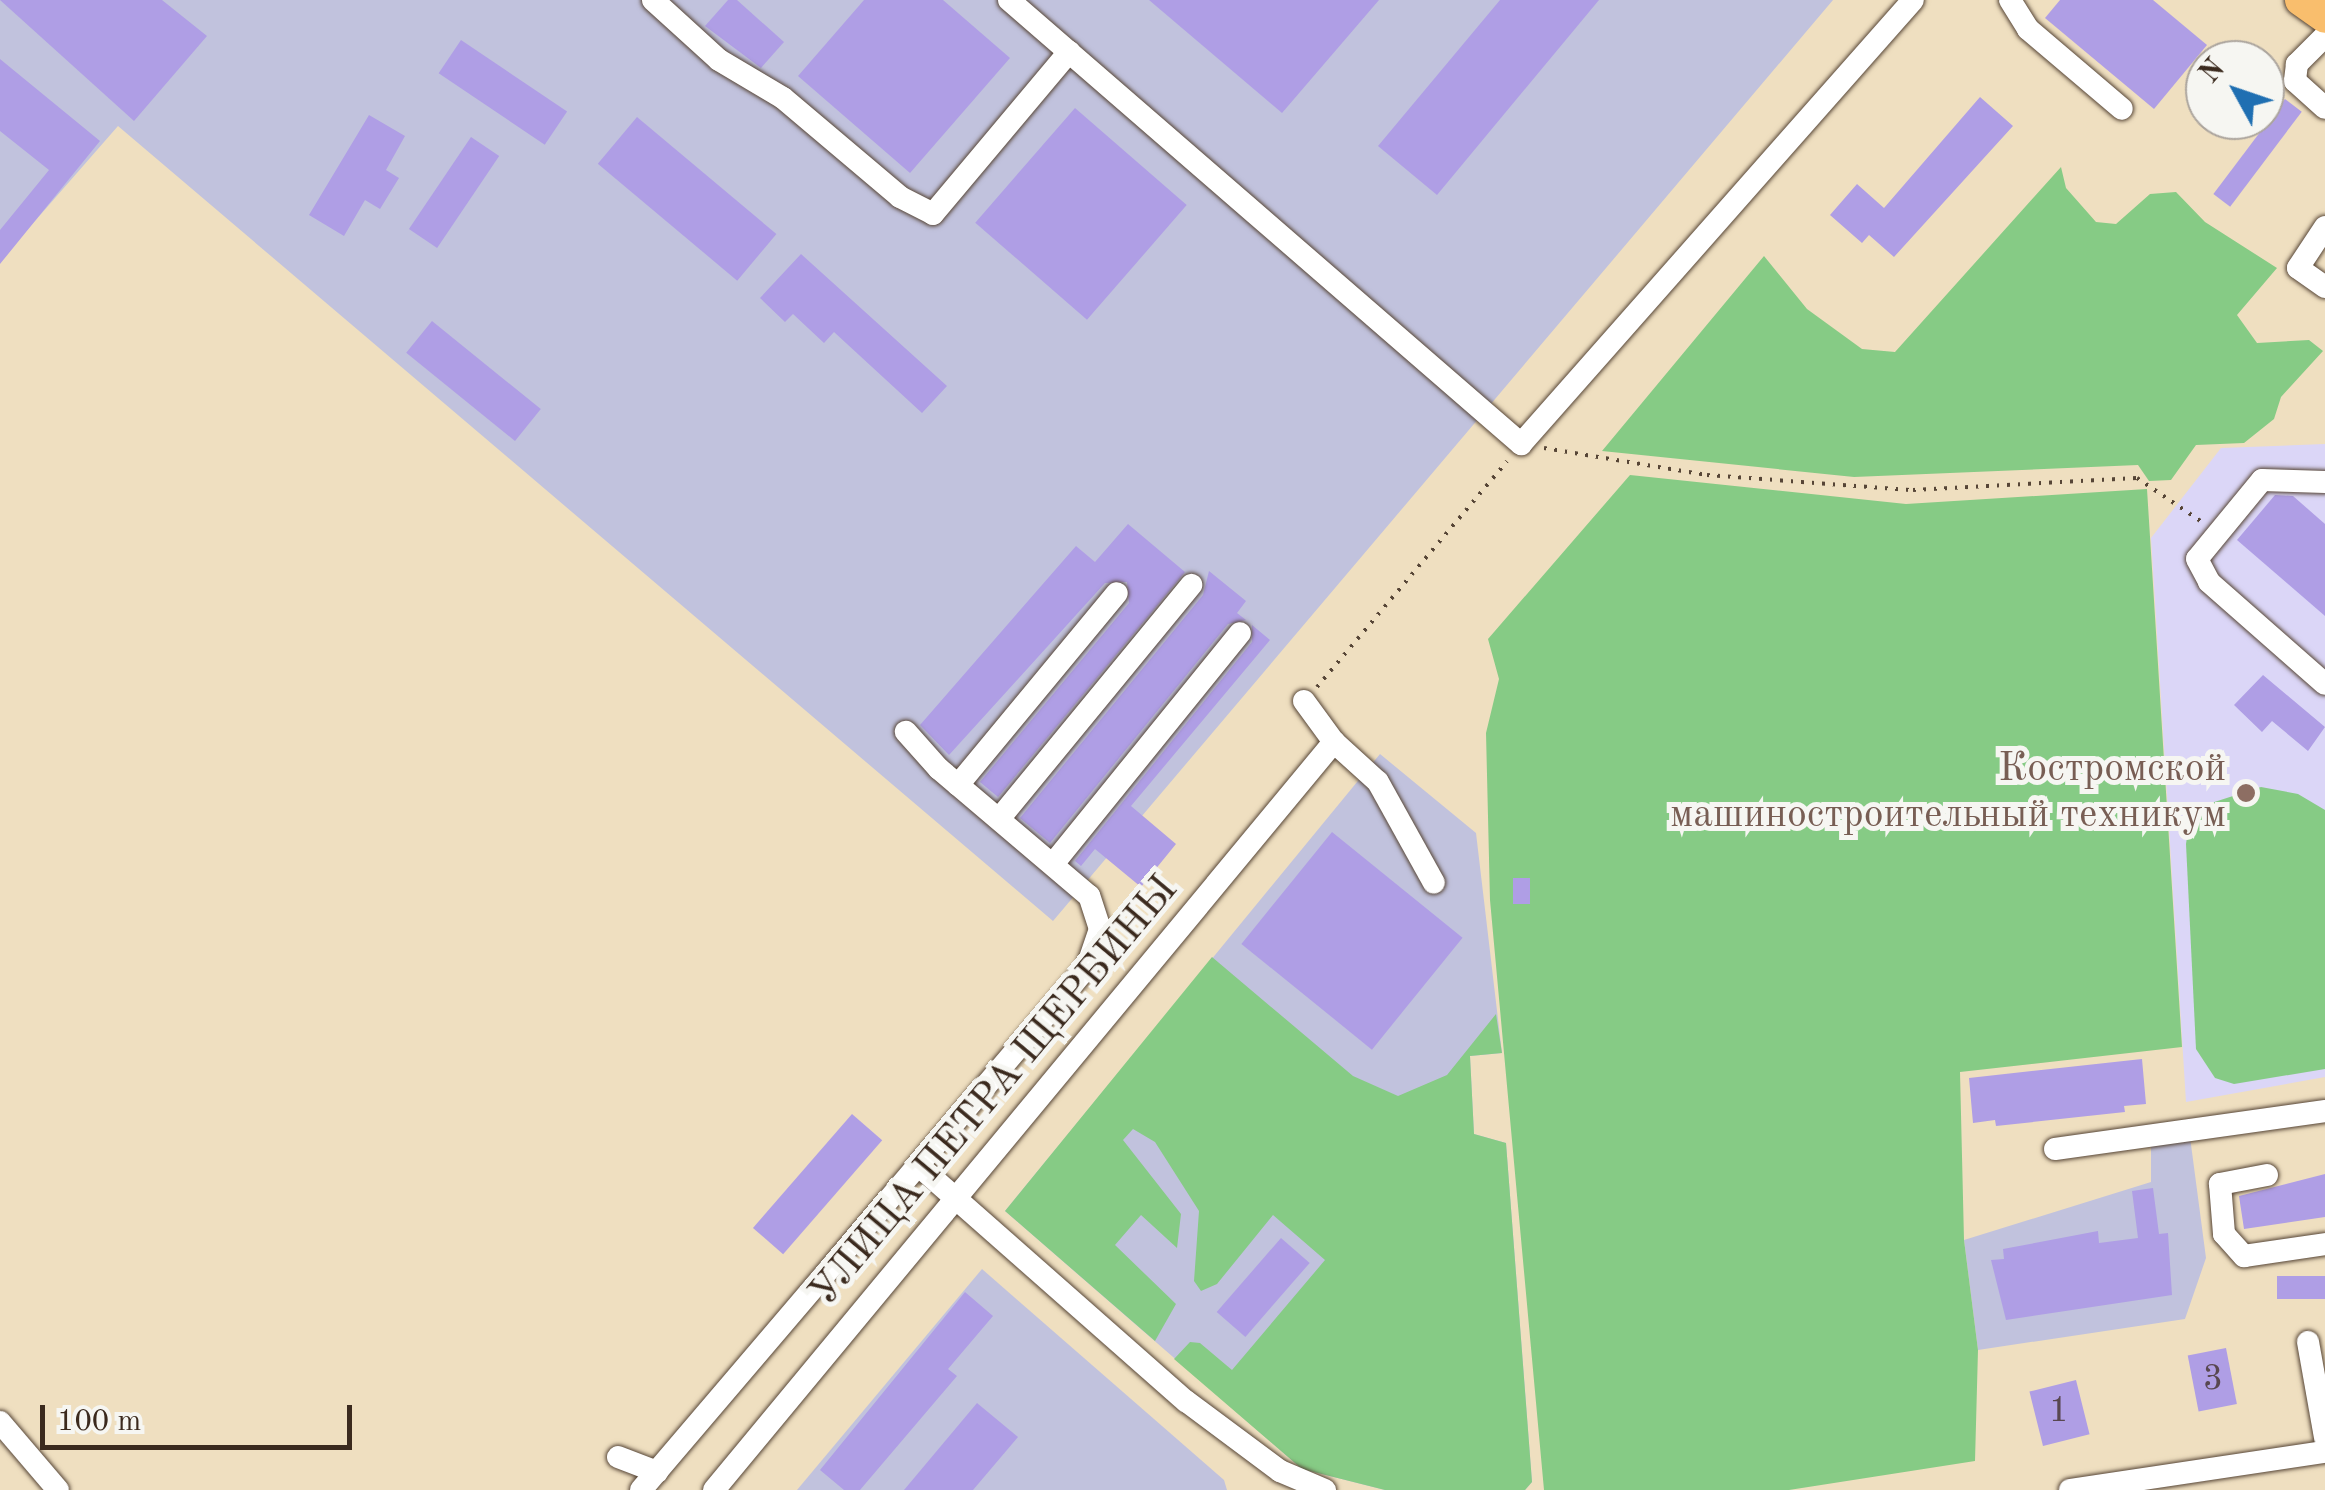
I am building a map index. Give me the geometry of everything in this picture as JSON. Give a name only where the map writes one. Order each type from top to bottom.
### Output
[{"type":"highway","points":[[2301,0],[2325,17]]},
{"type":"street","points":[[653,0],[719,60],[783,98],[900,196],[933,214],[1069,52]]},
{"type":"street","points":[[1009,0],[1522,444],[1912,0]]},
{"type":"street","points":[[2010,0],[2028,28],[2122,109]]},
{"type":"street","points":[[2325,36],[2297,64],[2295,81],[2325,108]]},
{"type":"street","points":[[2325,226],[2298,268],[2325,287]]},
{"type":"street","points":[[2321,485],[2262,480],[2196,559],[2209,582],[2325,684]]},
{"type":"street","points":[[999,819],[1191,585]]},
{"type":"street","points":[[958,785],[1116,594]]},
{"type":"street","points":[[1053,864],[1240,633]]},
{"type":"street","points":[[1304,701],[1334,742],[1378,782],[1434,883]]},
{"type":"street","points":[[618,1458],[649,1481],[1087,967],[1100,929],[1090,896],[958,785],[906,732]]},
{"type":"street","name":"УЛИЦА ПЕТРА ЩЕРБИНЫ","points":[[714,1490],[1334,742]]},
{"type":"street","points":[[2055,1148],[2325,1111]]},
{"type":"street","points":[[919,1166],[1186,1402],[1280,1471],[1325,1490]]},
{"type":"street","points":[[2266,1175],[2220,1184],[2224,1234],[2244,1256],[2325,1244]]},
{"type":"street","points":[[2308,1342],[2325,1437]]},
{"type":"street","points":[[0,1422],[58,1490]]},
{"type":"street","points":[[2070,1490],[2325,1452]]},
{"type":"path","points":[[1304,701],[1522,444],[1708,475],[1828,486],[1914,490],[2137,478],[2219,532]]},
{"type":"shaded area","points":[[0,0],[1833,0],[1053,921],[118,126],[0,261]]},
{"type":"shaded area","name":"Костромской машиностроительный техникум","points":[[2325,444],[2325,1077],[2186,1102],[2151,538],[2221,448]]},
{"type":"shaded area","points":[[1380,754],[1476,833],[1502,1053],[1470,1056],[1474,1134],[1506,1143],[1532,1482],[1525,1490],[1385,1490],[1302,1469],[1005,1211]]},
{"type":"shaded area","points":[[2190,1137],[2206,1258],[2185,1319],[1978,1350],[1964,1240],[2151,1182],[2151,1143]]},
{"type":"shaded area","points":[[982,1269],[1224,1480],[1227,1490],[797,1490]]},
{"type":"green space","points":[[2061,167],[2066,188],[2096,222],[2116,224],[2150,194],[2176,192],[2205,222],[2277,268],[2237,315],[2257,343],[2309,340],[2323,351],[2281,397],[2274,419],[2244,443],[2196,445],[2171,480],[2149,481],[2138,465],[1854,477],[1602,451],[1764,256],[1807,309],[1862,349],[1895,352]]},
{"type":"green space","points":[[1630,475],[1906,504],[2147,489],[2182,1047],[1960,1072],[1964,1240],[1978,1350],[1975,1461],[1789,1490],[1544,1490],[1490,900],[1486,733],[1499,679],[1488,639]]},
{"type":"green space","points":[[2261,787],[2298,794],[2325,810],[2325,1069],[2234,1084],[2215,1078],[2196,1049],[2186,844],[2189,823],[2205,805]]},
{"type":"green space","points":[[1212,957],[1353,1076],[1398,1096],[1447,1075],[1496,1014],[1502,1053],[1470,1056],[1474,1134],[1506,1143],[1532,1482],[1525,1490],[1385,1490],[1302,1469],[1174,1359],[1190,1342],[1200,1343],[1232,1370],[1325,1260],[1273,1215],[1217,1284],[1201,1291],[1194,1281],[1199,1211],[1155,1142],[1133,1129],[1123,1140],[1181,1214],[1177,1248],[1141,1215],[1115,1245],[1176,1304],[1155,1341],[1005,1211]]},
{"type":"building","points":[[0,0],[162,0],[207,36],[134,121]]},
{"type":"building","points":[[728,0],[737,0],[784,42],[761,68],[705,26]]},
{"type":"building","points":[[864,0],[943,0],[1010,58],[910,173],[798,76]]},
{"type":"building","points":[[1149,0],[1379,0],[1282,113]]},
{"type":"building","points":[[1500,0],[1599,0],[1437,195],[1378,146]]},
{"type":"building","points":[[2060,0],[2153,0],[2201,40],[2185,40],[2185,72],[2154,109],[2045,18]]},
{"type":"building","points":[[461,40],[567,112],[545,145],[439,73]]},
{"type":"building","points":[[0,59],[100,141],[0,264],[0,230],[49,170],[0,131]]},
{"type":"building","points":[[1980,97],[2013,126],[1894,257],[1869,235],[1862,243],[1830,215],[1857,184],[1884,208]]},
{"type":"building","points":[[2285,99],[2302,112],[2285,134]]},
{"type":"building","points":[[1075,108],[1187,205],[1087,320],[975,223]]},
{"type":"building","points":[[369,115],[405,136],[386,170],[399,178],[380,209],[365,200],[344,236],[309,215]]},
{"type":"building","points":[[637,117],[776,234],[737,281],[598,164]]},
{"type":"building","points":[[471,137],[499,156],[437,248],[409,229]]},
{"type":"building","points":[[2254,140],[2280,140],[2230,207],[2213,194]]},
{"type":"building","points":[[801,254],[947,386],[922,413],[834,332],[824,343],[793,314],[785,322],[760,298]]},
{"type":"building","points":[[432,321],[541,409],[515,441],[406,353]]},
{"type":"building","points":[[2275,495],[2293,496],[2325,524],[2325,616],[2237,540]]},
{"type":"building","points":[[1128,524],[1185,572],[998,797],[980,782],[1129,603],[1127,582],[1105,583],[949,755],[920,725],[1076,546],[1095,562]]},
{"type":"building","points":[[1209,571],[1246,601],[1237,613],[1246,620],[1228,624],[1050,843],[1020,818],[1203,595]]},
{"type":"building","points":[[1252,625],[1270,640],[1131,806],[1176,844],[1141,887],[1095,849],[1081,866],[1075,861],[1252,642]]},
{"type":"building","points":[[2263,675],[2325,727],[2308,751],[2272,721],[2262,732],[2234,705]]},
{"type":"building","points":[[1332,832],[1463,938],[1372,1050],[1241,944]]},
{"type":"building","points":[[1513,878],[1530,878],[1530,904],[1513,904]]},
{"type":"building","points":[[2142,1059],[2146,1104],[2124,1106],[2125,1112],[1996,1126],[1995,1120],[1973,1123],[1969,1078]]},
{"type":"building","points":[[852,1114],[882,1140],[783,1254],[753,1228]]},
{"type":"building","points":[[2325,1174],[2325,1217],[2244,1229],[2239,1196]]},
{"type":"building","points":[[2153,1188],[2159,1234],[2168,1233],[2172,1295],[2006,1320],[1991,1260],[2004,1259],[2003,1249],[2098,1231],[2099,1243],[2138,1238],[2132,1191]]},
{"type":"building","points":[[1281,1238],[1310,1263],[1245,1337],[1217,1312]]},
{"type":"building","points":[[2277,1276],[2325,1276],[2325,1299],[2277,1299]]},
{"type":"building","points":[[965,1292],[993,1316],[948,1369],[957,1376],[860,1490],[844,1490],[820,1470]]},
{"type":"building","points":[[2226,1348],[2237,1404],[2199,1411],[2188,1355]]},
{"type":"building","points":[[2076,1380],[2090,1434],[2043,1446],[2029,1392]]},
{"type":"building","points":[[977,1403],[1018,1437],[973,1490],[904,1490]]},
{"type":"place","name":"Костромской машиностроительный техникум","points":[[2246,793]]}]
